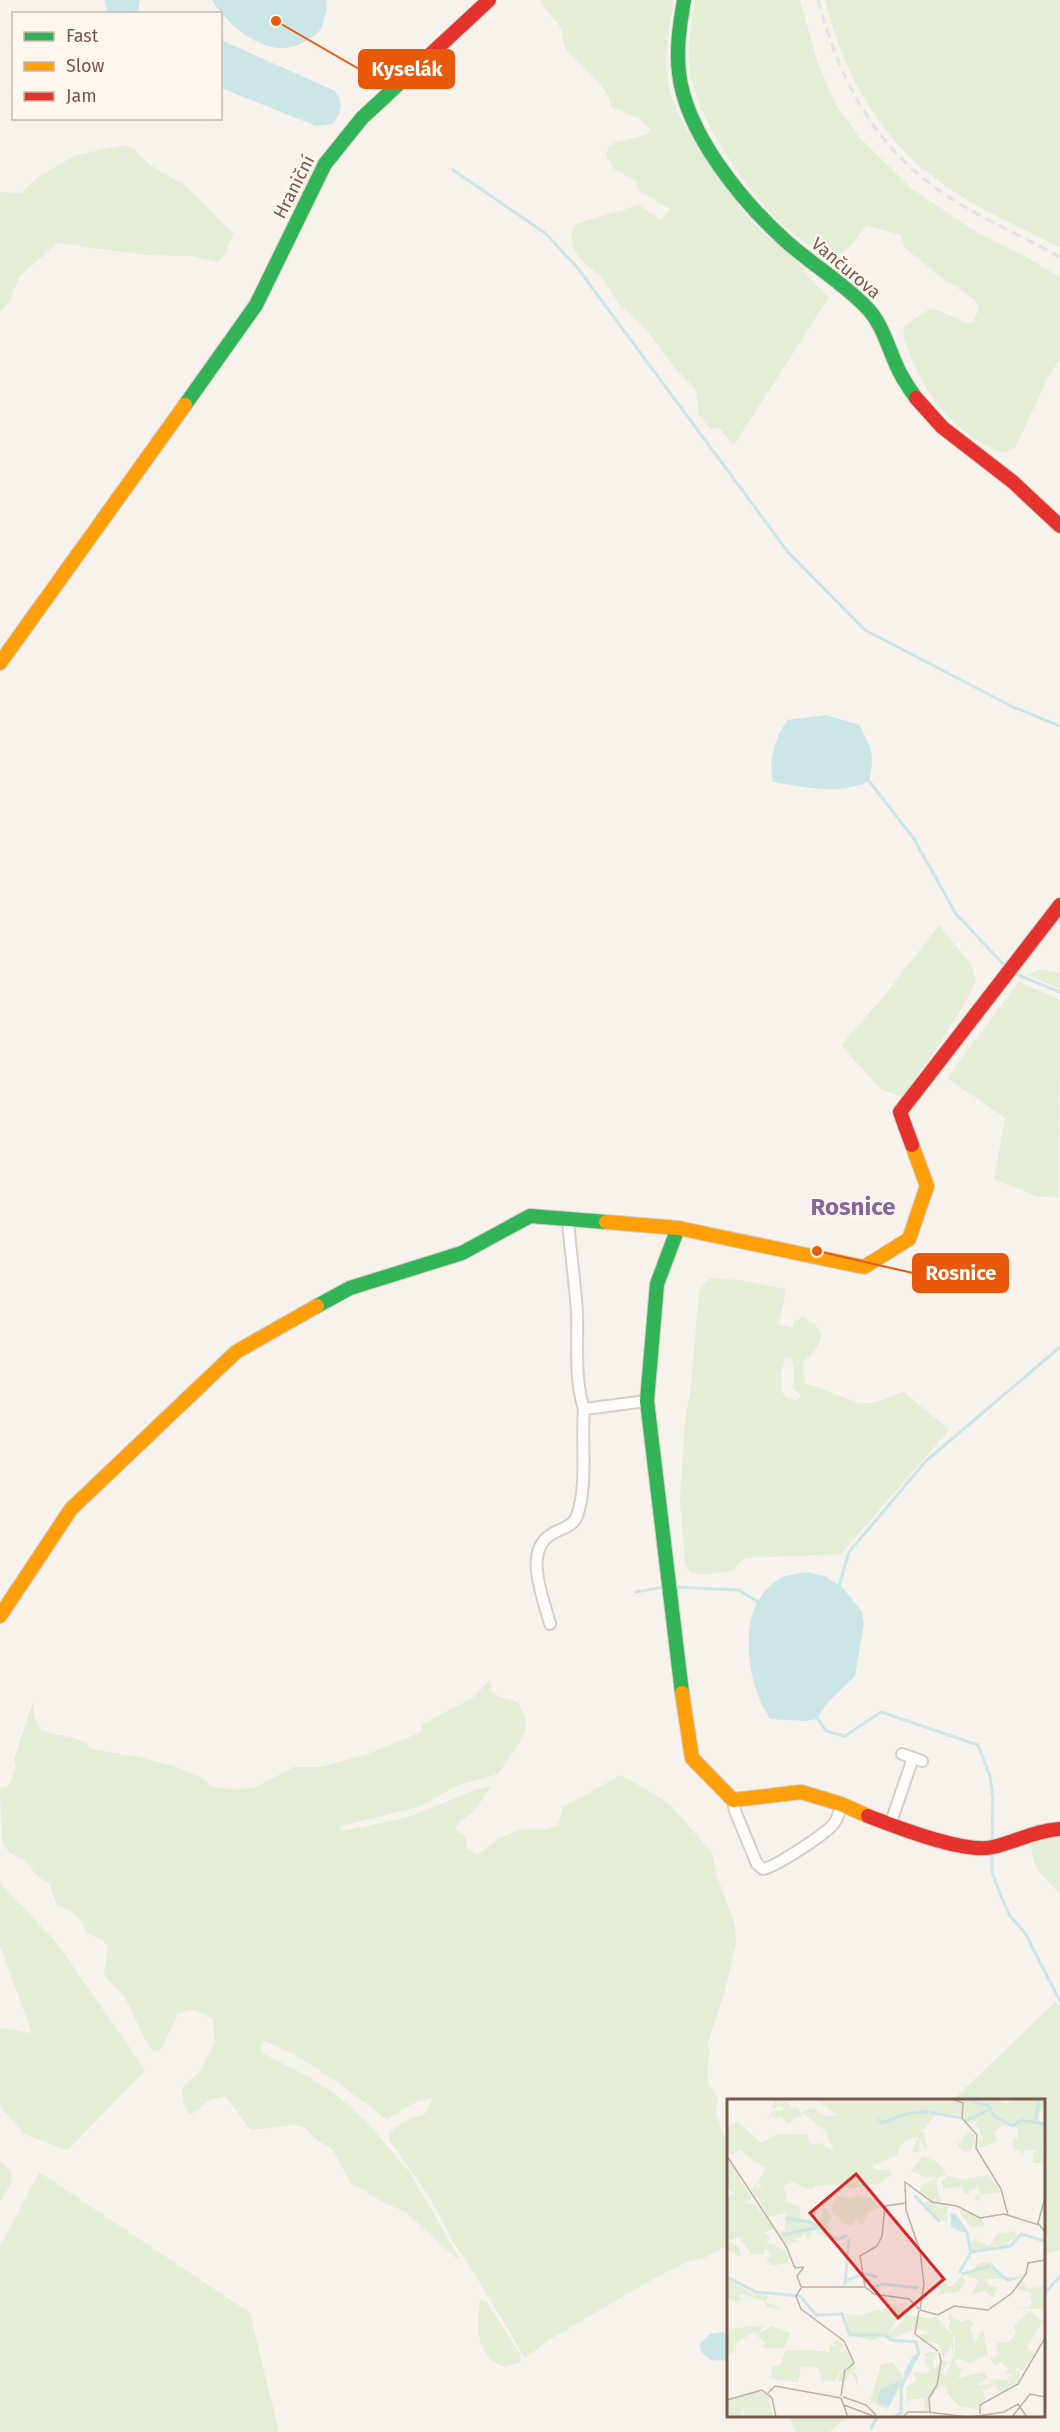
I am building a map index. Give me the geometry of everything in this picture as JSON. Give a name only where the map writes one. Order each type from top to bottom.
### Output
[{"type":"street","name":"Hraniční","points":[[0,663],[256,305],[325,164],[362,118],[489,0]]},
{"type":"street","name":"Vančurova","points":[[684,0],[678,62],[683,93],[687,106],[714,154],[742,196],[788,243],[872,313],[882,326],[896,364],[907,385],[935,421],[1025,492],[1060,526]]},
{"type":"street","points":[[0,1616],[71,1509],[236,1352],[350,1288],[462,1253],[530,1216],[678,1228],[864,1267],[909,1239],[927,1186],[900,1112],[1060,905]]},
{"type":"street","points":[[550,1624],[536,1566],[537,1548],[549,1535],[571,1525],[578,1513],[582,1481],[584,1409],[578,1377],[577,1312],[568,1219]]},
{"type":"street","points":[[678,1228],[657,1284],[647,1401],[675,1645],[692,1758],[733,1800],[735,1811],[757,1864],[762,1869],[769,1868],[804,1847],[834,1824],[841,1804]]},
{"type":"street","points":[[584,1409],[647,1401]]},
{"type":"street","points":[[890,1825],[918,1759],[902,1754]]},
{"type":"street","points":[[733,1800],[801,1792],[841,1804],[890,1825],[957,1845],[992,1848],[1044,1830],[1060,1829]]},
{"type":"green space","points":[[541,0],[674,0],[667,46],[667,69],[670,91],[683,123],[719,178],[753,223],[790,255],[829,297],[734,445],[719,428],[711,429],[698,414],[696,389],[674,367],[647,330],[619,304],[602,278],[582,261],[574,250],[571,234],[576,224],[639,205],[661,220],[670,209],[640,191],[635,181],[614,169],[606,156],[608,148],[614,143],[648,134],[651,129],[638,118],[611,107],[599,83],[566,49],[560,27],[545,9]]},
{"type":"green space","points":[[695,0],[800,0],[819,67],[837,107],[860,138],[912,189],[973,230],[1060,277],[1060,360],[1049,375],[1016,446],[1006,453],[990,447],[961,429],[948,417],[918,374],[905,342],[904,327],[929,309],[940,311],[968,324],[974,320],[979,308],[975,300],[933,271],[904,247],[900,235],[867,225],[842,253],[834,254],[820,250],[800,239],[779,221],[739,174],[707,120],[696,95],[690,73],[689,46]]},
{"type":"green space","points":[[825,0],[1060,0],[1060,248],[959,195],[933,177],[890,135],[872,111],[844,59]]},
{"type":"green space","points":[[123,145],[186,187],[234,234],[223,257],[217,262],[192,256],[144,255],[57,243],[19,277],[11,298],[0,312],[0,192],[21,193],[35,179],[76,155]]},
{"type":"green space","points":[[939,925],[972,966],[976,982],[941,1041],[901,1097],[881,1089],[841,1045],[881,1000]]},
{"type":"green space","points":[[1039,969],[1060,973],[1060,989],[1028,975]]},
{"type":"green space","points":[[1019,982],[1060,1000],[1059,1198],[1036,1196],[994,1179],[1005,1118],[947,1078]]},
{"type":"green space","points":[[711,1278],[739,1280],[786,1289],[779,1324],[793,1328],[794,1322],[803,1317],[815,1324],[821,1334],[818,1347],[803,1362],[806,1384],[860,1403],[875,1402],[904,1392],[949,1430],[841,1554],[744,1558],[732,1571],[707,1575],[691,1573],[685,1565],[680,1499],[685,1422],[691,1387],[699,1291],[702,1285]],"holes":[[[785,1357],[792,1359],[793,1389],[801,1395],[797,1400],[788,1399],[782,1392],[781,1376]]]},
{"type":"green space","points":[[490,1680],[492,1691],[499,1697],[518,1703],[525,1716],[526,1728],[523,1737],[498,1774],[459,1785],[421,1806],[338,1827],[344,1831],[412,1816],[474,1790],[492,1786],[474,1811],[455,1829],[465,1837],[467,1848],[477,1855],[512,1833],[553,1828],[558,1825],[563,1807],[621,1775],[673,1808],[712,1853],[717,1876],[735,1925],[736,1943],[724,1994],[707,2046],[710,2050],[707,2073],[709,2083],[718,2100],[716,2112],[727,2138],[727,2246],[704,2258],[687,2262],[653,2279],[549,2340],[525,2358],[471,2268],[452,2241],[430,2198],[389,2140],[389,2134],[401,2124],[424,2115],[433,2097],[412,2104],[387,2120],[328,2076],[297,2057],[264,2041],[260,2048],[262,2053],[311,2078],[340,2098],[368,2123],[411,2174],[460,2259],[456,2258],[405,2211],[388,2205],[350,2182],[333,2150],[302,2127],[292,2125],[251,2130],[225,2096],[209,2100],[191,2115],[183,2102],[183,2086],[199,2072],[215,2043],[213,2019],[197,2010],[178,2014],[161,2049],[154,2052],[125,1998],[104,1973],[108,1948],[104,1941],[86,1932],[75,1915],[57,1905],[49,1883],[37,1876],[25,1860],[10,1853],[2,1843],[0,1788],[9,1785],[16,1768],[14,1759],[33,1702],[35,1717],[39,1726],[46,1732],[73,1738],[91,1749],[170,1765],[195,1774],[213,1787],[237,1790],[256,1787],[294,1767],[322,1767],[370,1753],[412,1736],[422,1730],[421,1725],[474,1697]]},
{"type":"green space","points":[[1060,1831],[1060,1894],[1042,1875],[1035,1863],[1032,1856],[1032,1837]]},
{"type":"green space","points":[[0,1883],[56,1942],[145,2070],[67,2151],[25,2134],[0,2107],[0,2028],[32,2033],[0,1946]]},
{"type":"green space","points":[[1055,2002],[1060,2005],[1060,2250],[1045,2255],[1045,2099],[954,2099]]},
{"type":"green space","points":[[0,2162],[12,2176],[0,2201]]},
{"type":"green space","points":[[39,2172],[250,2313],[279,2432],[0,2432],[0,2242],[1,2245]]},
{"type":"green space","points":[[480,2299],[488,2303],[520,2354],[521,2362],[504,2367],[494,2362],[482,2348],[479,2330]]},
{"type":"green space","points":[[789,2417],[848,2417],[829,2432],[795,2432]]},
{"type":"water","points":[[105,0],[140,0],[138,12],[107,12]]},
{"type":"water","points":[[212,0],[326,0],[327,5],[322,26],[316,34],[291,47],[278,48],[252,39],[219,11]]},
{"type":"water","points":[[222,40],[335,91],[341,108],[338,115],[333,124],[316,126],[222,88]]},
{"type":"water","points":[[826,715],[859,725],[871,752],[872,765],[869,781],[858,786],[834,789],[773,782],[771,765],[774,750],[787,720]]},
{"type":"water","points":[[809,1572],[826,1577],[842,1587],[862,1612],[864,1624],[855,1676],[827,1703],[817,1719],[805,1721],[770,1719],[755,1686],[750,1666],[748,1646],[750,1626],[755,1608],[764,1592],[782,1578]]},
{"type":"water","points":[[710,2334],[727,2334],[727,2361],[711,2360],[701,2352],[700,2344]]},
{"type":"waterway","points":[[453,170],[545,233],[576,266],[788,552],[865,630],[1013,707],[1060,726]]},
{"type":"waterway","points":[[869,781],[914,839],[956,914],[1006,967]]},
{"type":"waterway","points":[[1013,973],[1060,992]]},
{"type":"waterway","points":[[839,1587],[849,1552],[926,1461],[1060,1347]]},
{"type":"waterway","points":[[636,1592],[664,1587]]},
{"type":"waterway","points":[[673,1587],[739,1590],[761,1604]]},
{"type":"waterway","points":[[816,1716],[826,1731],[845,1736],[881,1712],[978,1745],[990,1776],[993,1799],[992,1843]]},
{"type":"waterway","points":[[992,1853],[992,1872],[1010,1916],[1025,1933],[1060,2001]]},
{"type":"waterway","points":[[1045,2293],[1060,2276]]},
{"type":"waterway","points":[[871,2428],[877,2417]]},
{"type":"railway","points":[[818,0],[838,61],[851,89],[866,115],[904,161],[955,201],[1060,257]]},
{"type":"traffic: fast","points":[[684,0],[678,45],[679,73],[684,96],[705,143],[736,188],[771,227],[850,292],[874,316],[897,367],[916,398]]},
{"type":"traffic: fast","points":[[185,405],[256,305],[325,164],[362,118],[404,79]]},
{"type":"traffic: fast","points":[[317,1306],[350,1288],[462,1253],[530,1216],[606,1222]]},
{"type":"traffic: fast","points":[[678,1228],[657,1284],[647,1401],[682,1693]]},
{"type":"traffic: slow","points":[[0,663],[185,405]]},
{"type":"traffic: slow","points":[[606,1222],[678,1228],[864,1267],[909,1239],[927,1186],[912,1145]]},
{"type":"traffic: slow","points":[[0,1616],[71,1509],[236,1352],[317,1306]]},
{"type":"traffic: slow","points":[[682,1693],[692,1758],[733,1800],[801,1792],[841,1804],[868,1816]]},
{"type":"traffic: jam","points":[[404,79],[489,0]]},
{"type":"traffic: jam","points":[[916,398],[942,427],[1013,482],[1060,526]]},
{"type":"traffic: jam","points":[[912,1145],[900,1112],[1060,905]]},
{"type":"traffic: jam","points":[[868,1816],[930,1838],[966,1847],[993,1847],[1060,1829]]},
{"type":"place","name":"Kyselák","points":[[276,21]]},
{"type":"place","name":"Rosnice","points":[[817,1251]]},
{"type":"district","name":"Rosnice","points":[[853,1207]]}]
